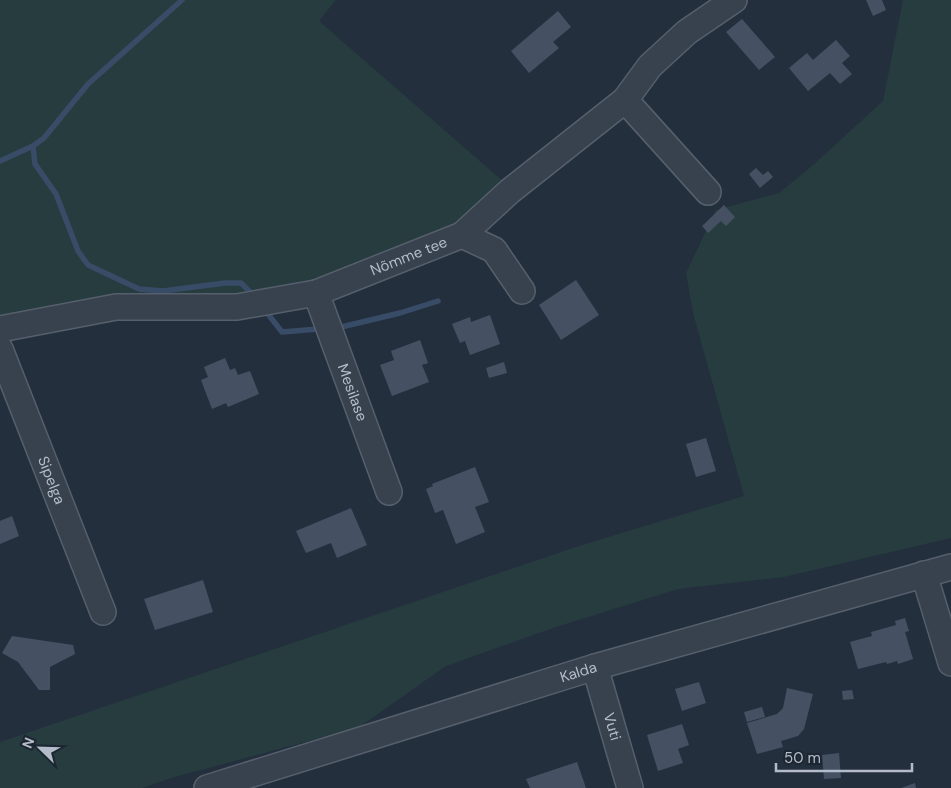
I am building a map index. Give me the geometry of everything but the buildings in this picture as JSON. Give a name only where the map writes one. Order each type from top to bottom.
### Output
[{"type":"street","name":"Nõmme tee","points":[[0,329],[116,307],[237,308],[316,293],[462,235],[510,191],[625,100],[650,66],[687,32],[734,0]]},
{"type":"street","points":[[625,100],[708,192]]},
{"type":"street","points":[[462,235],[494,250],[522,291]]},
{"type":"street","name":"Mesilase","points":[[316,293],[389,492]]},
{"type":"street","name":"Sipelga","points":[[0,349],[103,612]]},
{"type":"street","name":"Kalda","points":[[207,788],[595,667],[951,567]]},
{"type":"street","points":[[924,574],[951,663]]},
{"type":"street","name":"Vuti","points":[[595,667],[630,788]]},
{"type":"green space","points":[[0,0],[336,0],[319,21],[505,183],[455,228],[313,284],[238,299],[0,321]]},
{"type":"green space","points":[[903,0],[951,0],[951,538],[784,577],[678,589],[556,627],[446,666],[358,728],[171,778],[142,788],[0,788],[0,742],[582,545],[744,496],[693,313],[686,273],[716,210],[779,193],[812,166],[883,101]]},
{"type":"waterway","points":[[0,161],[33,146],[44,138],[88,84],[182,0]]},
{"type":"waterway","points":[[33,146],[35,164],[56,194],[78,251],[88,265],[139,289],[163,291],[225,283],[241,283],[251,293]]},
{"type":"waterway","points":[[337,328],[400,313],[438,301]]},
{"type":"waterway","points":[[268,314],[282,332],[318,329]]}]
